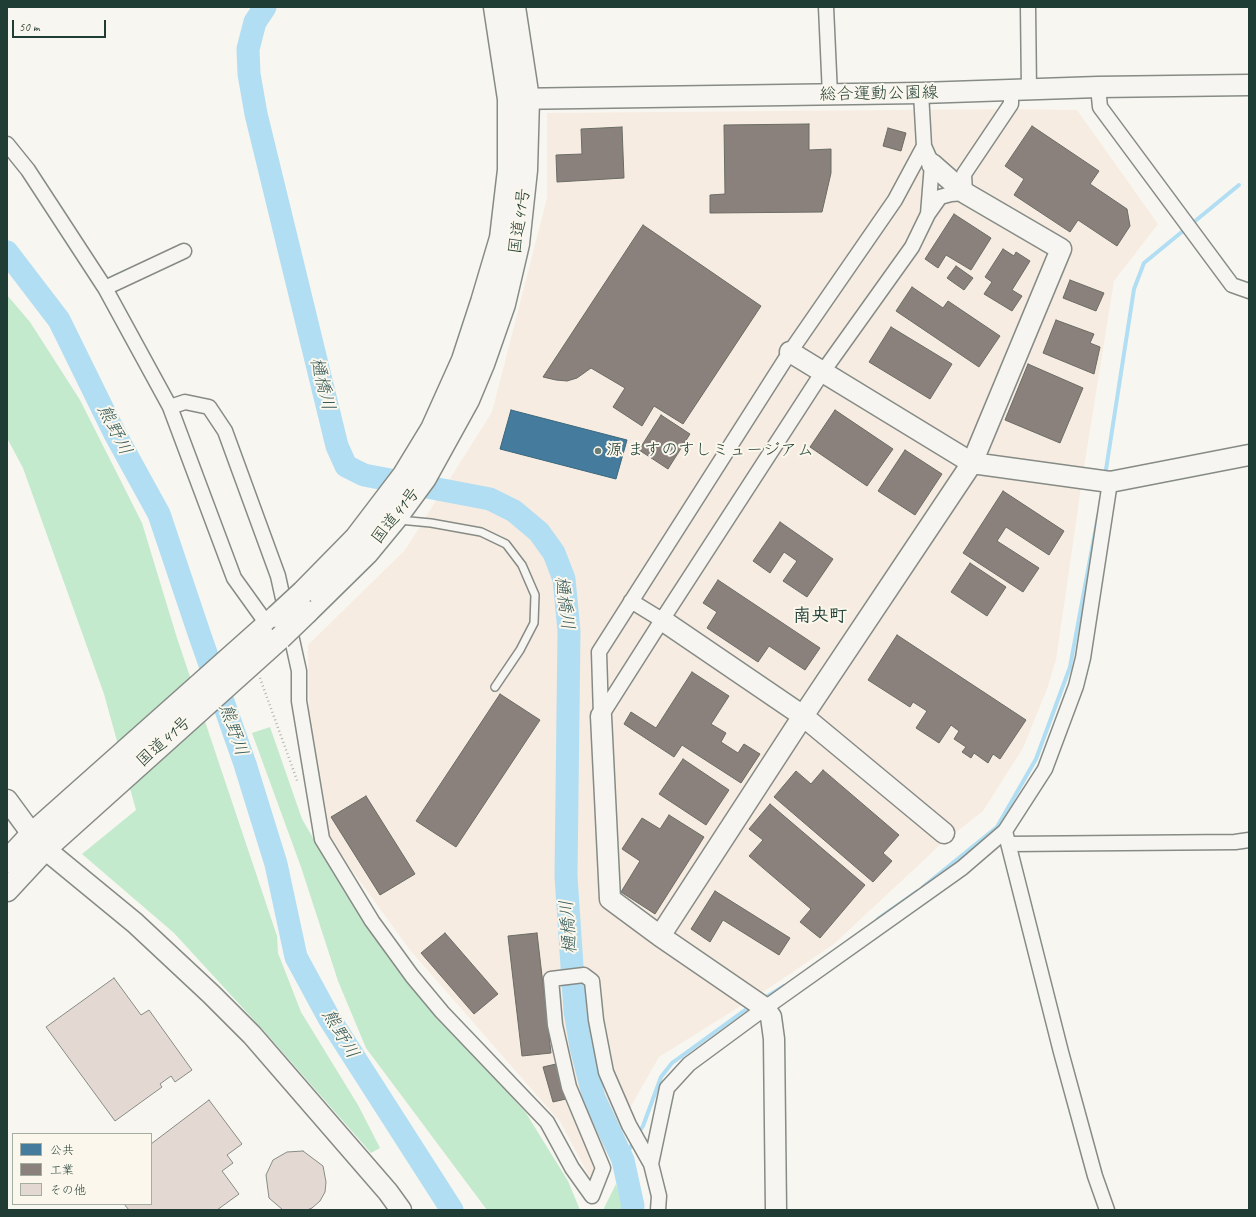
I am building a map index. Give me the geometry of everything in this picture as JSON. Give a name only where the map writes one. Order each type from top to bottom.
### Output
[{"type":"highway","name":"国道41号","points":[[305,602],[404,475],[432,429],[463,360],[482,302],[501,238],[519,99],[494,7]]},
{"type":"highway","name":"国道41号","points":[[7,861],[38,842],[119,768],[247,659],[275,626],[367,552],[395,519],[425,478],[468,400],[483,364],[504,304],[519,237],[526,170],[519,99],[514,7]]},
{"type":"highway","name":"国道41号","points":[[7,890],[38,842]]},
{"type":"street","points":[[826,7],[830,95]]},
{"type":"street","points":[[965,193],[964,174],[1020,90],[1028,7]]},
{"type":"street","name":"総合運動公園線","points":[[519,99],[921,94],[1020,90],[1249,85]]},
{"type":"street","points":[[1098,88],[1100,107],[1232,285],[1249,291]]},
{"type":"street","points":[[660,936],[803,716],[972,463],[1061,249],[965,193],[932,164],[924,146],[921,94]]},
{"type":"street","points":[[7,144],[28,170],[105,288],[170,407],[234,578],[275,626]]},
{"type":"street","points":[[776,1210],[774,1039],[771,1017],[765,1008],[660,936],[610,899],[599,652],[790,352],[895,200],[924,146]]},
{"type":"street","points":[[928,214],[932,164]]},
{"type":"street","points":[[601,716],[822,373],[912,247],[928,214],[940,197],[951,194],[965,193]]},
{"type":"street","points":[[105,288],[184,251]]},
{"type":"street","points":[[790,352],[822,373],[972,463],[1110,482],[1249,455]]},
{"type":"street","points":[[170,407],[185,402],[210,407],[225,431],[278,576],[299,671],[299,701],[322,839],[372,922],[412,976],[442,1012],[547,1122],[572,1168],[592,1196],[603,1168],[569,1087],[555,1024],[551,979],[584,975],[592,981],[596,1020],[606,1072],[629,1125],[651,1164],[659,1196],[658,1210]]},
{"type":"street","points":[[651,1164],[667,1088],[689,1064],[765,1008],[1007,837],[1045,769],[1076,686],[1083,658],[1110,482]]},
{"type":"street","points":[[631,601],[662,620],[803,716],[944,833]]},
{"type":"street","points":[[7,800],[38,842],[134,923],[222,1004],[252,1036],[388,1192],[401,1210]]},
{"type":"street","points":[[1007,837],[1220,842],[1249,840]]},
{"type":"street","points":[[1007,837],[1061,1052],[1095,1176],[1107,1210]]},
{"type":"lane","points":[[395,519],[431,523],[481,532],[506,544],[522,565],[535,595],[534,623],[520,650],[495,687]]},
{"type":"path","points":[[247,659],[301,790]]},
{"type":"shaded area","points":[[1013,109],[1077,110],[1158,224],[1114,281],[1084,467],[1056,660],[1047,689],[1023,748],[983,811],[940,845],[834,944],[760,994],[659,1057],[590,1178],[561,1123],[410,950],[329,839],[309,719],[308,645],[405,550],[492,412],[547,198],[547,113]]},
{"type":"green space","points":[[7,295],[30,322],[80,400],[142,523],[177,638],[277,936],[278,953],[301,1012],[358,1105],[380,1148],[371,1153],[264,1031],[174,933],[82,854],[136,810],[104,694],[23,468],[7,438]]},
{"type":"green space","points":[[270,727],[302,819],[344,891],[401,969],[526,1113],[568,1181],[580,1210],[487,1210],[366,1048],[338,981],[301,867],[252,733]]},
{"type":"green space","points":[[616,1184],[624,1210],[603,1210]]},
{"type":"building: 公共","points":[[511,410],[627,440],[616,479],[500,449]]},
{"type":"building: 工業","points":[[809,124],[809,150],[831,149],[831,173],[822,212],[710,213],[710,195],[725,194],[724,125]]},
{"type":"building: 工業","points":[[1032,126],[1099,171],[1090,184],[1127,209],[1130,226],[1117,246],[1078,220],[1070,232],[1014,195],[1024,179],[1005,166]]},
{"type":"building: 工業","points":[[622,127],[624,178],[557,182],[556,155],[582,154],[581,129]]},
{"type":"building: 工業","points":[[888,128],[906,133],[901,151],[883,146]]},
{"type":"building: 工業","points":[[954,214],[991,238],[971,270],[946,255],[938,268],[925,259]]},
{"type":"building: 工業","points":[[643,225],[761,306],[683,424],[654,406],[642,426],[613,407],[625,388],[591,368],[577,378],[567,381],[543,377]]},
{"type":"building: 工業","points":[[1003,249],[1014,256],[1016,252],[1030,261],[1012,290],[1022,296],[1012,311],[984,294],[992,282],[985,277]]},
{"type":"building: 工業","points":[[956,266],[973,278],[964,290],[947,278]]},
{"type":"building: 工業","points":[[1070,280],[1104,293],[1096,311],[1063,298]]},
{"type":"building: 工業","points":[[912,287],[943,308],[948,301],[1000,336],[979,367],[896,311]]},
{"type":"building: 工業","points":[[1056,320],[1094,334],[1090,343],[1100,347],[1094,374],[1043,353]]},
{"type":"building: 工業","points":[[891,327],[952,364],[930,399],[869,362]]},
{"type":"building: 工業","points":[[1028,364],[1083,388],[1060,443],[1005,420]]},
{"type":"building: 工業","points":[[835,410],[893,449],[867,486],[810,447]]},
{"type":"building: 工業","points":[[661,415],[690,434],[668,469],[639,450]]},
{"type":"building: 工業","points":[[905,450],[942,474],[915,515],[878,491]]},
{"type":"building: 工業","points":[[1003,491],[1064,531],[1049,555],[1006,527],[997,541],[1039,568],[1023,592],[963,553]]},
{"type":"building: 工業","points":[[780,522],[833,559],[807,597],[783,581],[797,561],[784,552],[770,573],[753,561]]},
{"type":"building: 工業","points":[[970,563],[1006,587],[987,616],[951,592]]},
{"type":"building: 工業","points":[[718,580],[820,648],[805,670],[769,646],[758,662],[707,628],[717,612],[703,603]]},
{"type":"building: 工業","points":[[897,635],[1026,720],[1000,759],[993,754],[988,763],[974,753],[971,758],[962,752],[966,747],[954,739],[959,731],[951,725],[939,743],[916,728],[927,711],[913,702],[910,707],[868,680]]},
{"type":"building: 工業","points":[[692,672],[729,696],[711,724],[726,733],[721,742],[738,753],[744,744],[760,754],[741,783],[682,745],[674,757],[624,724],[631,712],[656,728]]},
{"type":"building: 工業","points":[[500,694],[540,720],[456,847],[416,821]]},
{"type":"building: 工業","points":[[683,759],[729,790],[706,825],[659,794]]},
{"type":"building: 工業","points":[[823,770],[899,835],[883,853],[892,861],[873,882],[774,797],[796,771],[811,784]]},
{"type":"building: 工業","points":[[366,796],[415,874],[380,895],[331,817]]},
{"type":"building: 工業","points":[[770,804],[865,885],[820,938],[800,922],[811,909],[749,856],[763,840],[749,829]]},
{"type":"building: 工業","points":[[669,815],[704,837],[655,914],[621,892],[640,861],[622,849],[642,818],[660,829]]},
{"type":"building: 工業","points":[[715,891],[790,938],[779,955],[723,920],[710,942],[691,929]]},
{"type":"building: 工業","points":[[445,933],[498,994],[474,1014],[421,953]]},
{"type":"building: 工業","points":[[537,933],[551,1053],[522,1056],[508,936]]},
{"type":"building: 工業","points":[[556,1064],[566,1099],[553,1102],[543,1067]]},
{"type":"building: その他","points":[[114,978],[141,1015],[149,1010],[192,1070],[175,1082],[171,1076],[160,1084],[162,1087],[115,1121],[46,1027]]},
{"type":"building: その他","points":[[209,1100],[242,1144],[227,1155],[233,1163],[222,1171],[239,1194],[217,1210],[129,1210],[125,1205],[152,1205],[152,1143]]},
{"type":"building: その他","points":[[303,1151],[323,1166],[326,1182],[325,1192],[320,1201],[312,1208],[307,1210],[283,1210],[269,1198],[266,1175],[273,1160],[287,1152]]},
{"type":"waterway","name":"樋橋川","points":[[265,7],[255,22],[248,49],[249,74],[256,114],[337,446],[346,466],[364,475],[490,499],[514,511],[539,532],[554,553],[564,579],[569,631],[566,876],[575,1011],[581,1047],[594,1098],[623,1160],[633,1206],[632,1210]]},
{"type":"waterway","points":[[1105,476],[1134,289],[1144,263],[1239,185]]},
{"type":"waterway","name":"熊野川","points":[[7,252],[59,320],[115,434],[159,514],[245,764],[276,864],[296,957],[329,1018],[452,1210]]},
{"type":"waterway","points":[[923,887],[997,827],[1036,759],[1070,667],[1098,516]]},
{"type":"waterway","points":[[878,919],[918,891]]},
{"type":"waterway","points":[[763,999],[784,986]]},
{"type":"waterway","points":[[637,1135],[643,1126],[661,1077],[672,1063],[752,1005]]},
{"type":"waterway","points":[[623,1160],[634,1141]]},
{"type":"place","name":"源 ますのすしミュージアム","points":[[598,451]]},
{"type":"district","name":"南央町","points":[[820,616]]}]
